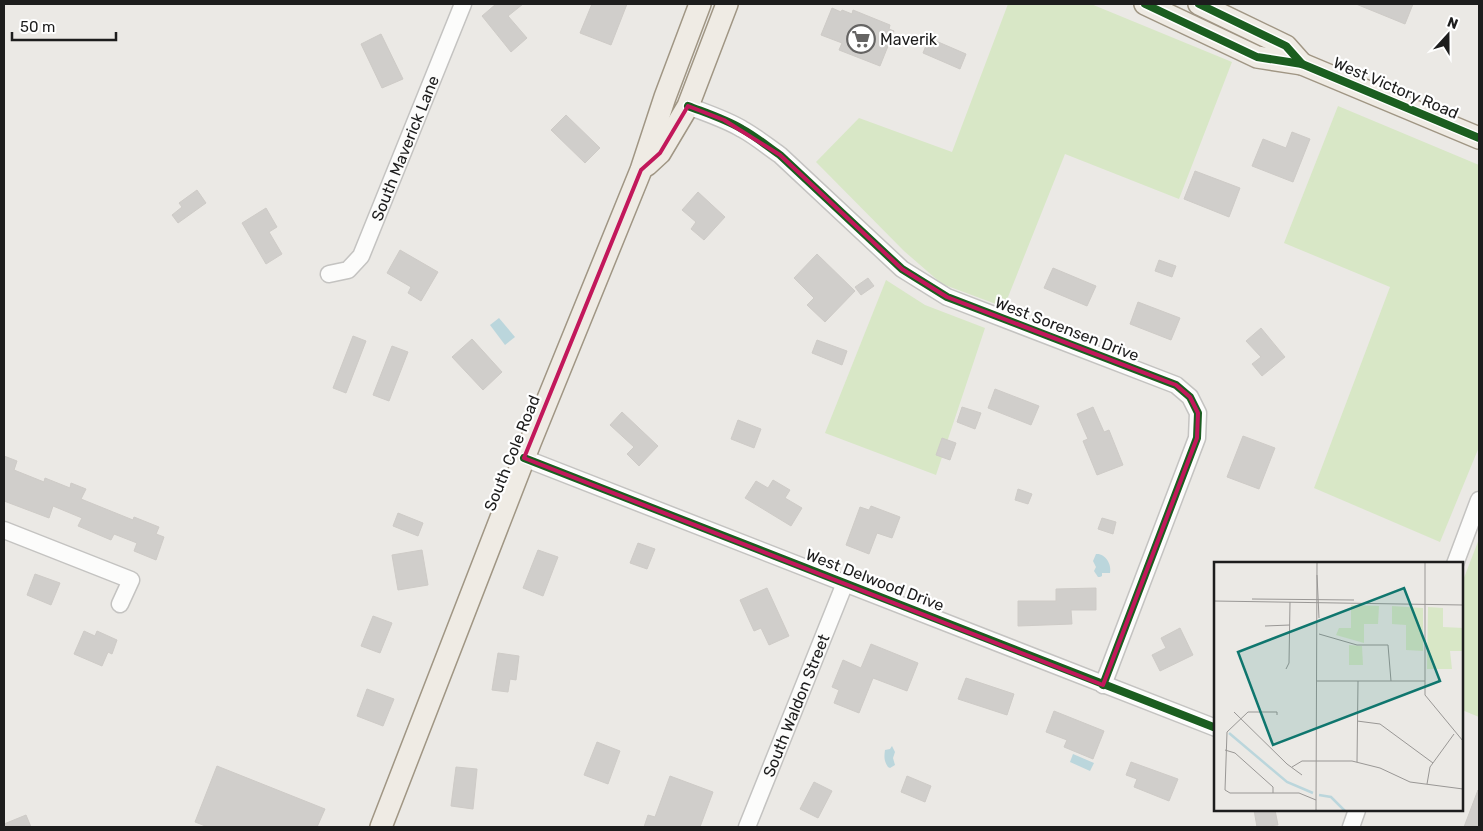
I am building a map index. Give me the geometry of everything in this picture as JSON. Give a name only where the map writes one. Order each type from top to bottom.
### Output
[{"type":"main road","name":"South Cole Road","points":[[382,827],[524,458],[641,170],[700,4]]},
{"type":"main road","name":"South Cole Road","points":[[641,170],[660,153],[688,106],[727,4]]},
{"type":"main road","name":"West Victory Road","points":[[1199,4],[1286,46],[1302,64]]},
{"type":"main road","name":"West Victory Road","points":[[1151,7],[1207,23],[1229,32],[1240,23]]},
{"type":"main road","name":"West Victory Road","points":[[1151,7],[1257,57],[1302,64],[1479,138]]},
{"type":"main road","name":"South Cole Road","points":[[682,53],[678,74],[679,83],[688,106]]},
{"type":"street","name":"South Maverick Lane","points":[[329,274],[348,270],[361,256],[463,4]]},
{"type":"street","name":"West Sorensen Drive","points":[[688,106],[741,128],[766,144],[902,269],[947,297],[1176,385],[1190,396],[1198,413],[1198,438],[1103,685]]},
{"type":"street","name":"West Delwood Drive","points":[[524,458],[1214,727]]},
{"type":"street","points":[[1456,562],[1479,500]]},
{"type":"street","points":[[4,530],[130,580],[120,604]]},
{"type":"street","name":"South Waldon Street","points":[[747,827],[845,583]]},
{"type":"street","points":[[1351,827],[1358,811]]},
{"type":"highlighted area","points":[[688,106],[724,120],[780,155],[902,269],[947,297],[1176,385],[1190,397],[1198,413],[1197,438],[1103,685],[524,458],[641,170],[660,153]]},
{"type":"green space","points":[[1008,4],[1091,4],[1232,62],[1179,199],[1065,154],[1004,307],[942,284],[904,251],[816,162],[859,118],[952,152]]},
{"type":"green space","points":[[1338,106],[1479,165],[1479,447],[1440,542],[1314,488],[1390,287],[1284,243]]},
{"type":"green space","points":[[886,280],[925,305],[985,328],[936,475],[825,433]]},
{"type":"green space","points":[[1479,539],[1479,717],[1463,710],[1463,580]]},
{"type":"water","points":[[499,318],[515,337],[505,345],[490,325]]},
{"type":"water","points":[[1096,554],[1105,557],[1110,566],[1110,573],[1102,573],[1102,576],[1098,577],[1094,571],[1096,567],[1093,561]]},
{"type":"water","points":[[892,746],[895,752],[893,758],[895,765],[890,768],[886,763],[885,750],[890,749]]},
{"type":"water","points":[[1073,754],[1094,763],[1090,771],[1070,762]]},
{"type":"building","points":[[496,4],[523,4],[508,16],[527,38],[511,52],[482,16]]},
{"type":"building","points":[[592,4],[627,4],[611,45],[580,33]]},
{"type":"building","points":[[1356,4],[1413,4],[1405,24]]},
{"type":"building","name":"Maverik","points":[[832,8],[852,14],[853,10],[890,25],[889,29],[894,31],[880,66],[839,50],[842,43],[821,35]]},
{"type":"building","points":[[381,34],[403,79],[382,88],[361,44]]},
{"type":"building","points":[[929,38],[966,54],[960,69],[923,53]]},
{"type":"building","points":[[566,115],[600,148],[585,163],[551,130]]},
{"type":"building","points":[[1292,132],[1310,139],[1293,182],[1252,166],[1263,139],[1286,148]]},
{"type":"building","points":[[1195,171],[1240,188],[1229,217],[1184,199]]},
{"type":"building","points":[[197,190],[206,203],[178,223],[172,215],[182,207],[179,203]]},
{"type":"building","points":[[698,192],[725,217],[704,240],[691,229],[696,222],[682,210]]},
{"type":"building","points":[[266,208],[277,227],[269,232],[282,254],[266,264],[242,223]]},
{"type":"building","points":[[400,250],[438,272],[421,301],[408,293],[411,287],[387,273]]},
{"type":"building","points":[[817,254],[855,291],[825,322],[807,305],[814,298],[794,278]]},
{"type":"building","points":[[1159,260],[1176,266],[1172,277],[1155,271]]},
{"type":"building","points":[[1053,268],[1096,286],[1087,306],[1044,288]]},
{"type":"building","points":[[868,278],[874,286],[861,295],[855,287]]},
{"type":"building","points":[[1138,302],[1180,318],[1171,340],[1130,324]]},
{"type":"building","points":[[1261,328],[1285,357],[1262,376],[1252,364],[1261,357],[1246,341]]},
{"type":"building","points":[[353,336],[366,341],[346,393],[333,388]]},
{"type":"building","points":[[472,339],[502,372],[483,390],[452,357]]},
{"type":"building","points":[[817,340],[847,351],[842,365],[812,353]]},
{"type":"building","points":[[392,346],[408,352],[389,401],[373,395]]},
{"type":"building","points":[[995,389],[1039,406],[1031,425],[988,408]]},
{"type":"building","points":[[962,407],[981,413],[975,429],[957,422]]},
{"type":"building","points":[[1093,407],[1104,432],[1109,430],[1123,465],[1097,475],[1083,441],[1088,439],[1077,414]]},
{"type":"building","points":[[622,412],[658,446],[639,466],[627,454],[634,447],[610,425]]},
{"type":"building","points":[[738,420],[761,429],[754,448],[731,439]]},
{"type":"building","points":[[1243,436],[1275,448],[1259,489],[1227,477]]},
{"type":"building","points":[[942,438],[956,443],[950,460],[936,455]]},
{"type":"building","points":[[4,456],[17,461],[14,470],[44,482],[45,478],[70,488],[71,483],[86,489],[81,499],[133,520],[134,517],[159,527],[156,534],[164,537],[156,560],[134,551],[137,543],[114,534],[111,540],[78,526],[82,518],[53,506],[49,518],[4,501]]},
{"type":"building","points":[[773,480],[790,490],[785,498],[802,508],[791,526],[745,498],[756,481],[768,488]]},
{"type":"building","points":[[1018,489],[1032,494],[1028,504],[1015,500]]},
{"type":"building","points":[[871,506],[900,517],[892,538],[877,533],[869,554],[846,545],[860,507],[869,510]]},
{"type":"building","points":[[398,513],[423,523],[418,536],[393,526]]},
{"type":"building","points":[[1102,518],[1116,522],[1113,534],[1098,529]]},
{"type":"building","points":[[638,543],[655,549],[647,569],[630,563]]},
{"type":"building","points":[[422,550],[428,585],[398,590],[392,555]]},
{"type":"building","points":[[538,550],[558,557],[543,596],[523,588]]},
{"type":"building","points":[[35,574],[60,583],[51,605],[27,595]]},
{"type":"building","points":[[767,588],[789,636],[769,645],[761,628],[754,631],[740,600]]},
{"type":"building","points":[[1096,588],[1096,610],[1071,610],[1072,624],[1018,626],[1018,601],[1056,601],[1056,589]]},
{"type":"building","points":[[373,616],[392,623],[380,653],[361,646]]},
{"type":"building","points":[[1180,628],[1193,655],[1160,671],[1152,655],[1166,648],[1161,638]]},
{"type":"building","points":[[84,631],[95,636],[97,631],[117,640],[112,654],[108,652],[102,666],[74,654]]},
{"type":"building","points":[[871,644],[918,663],[907,691],[873,678],[859,713],[834,703],[839,690],[832,687],[843,660],[861,668]]},
{"type":"building","points":[[498,653],[519,656],[516,680],[510,679],[508,692],[492,690]]},
{"type":"building","points":[[966,678],[1014,694],[1007,715],[958,699]]},
{"type":"building","points":[[367,689],[394,699],[383,726],[357,716]]},
{"type":"building","points":[[1054,711],[1104,731],[1093,759],[1064,747],[1067,740],[1046,732]]},
{"type":"building","points":[[597,742],[620,751],[608,784],[584,775]]},
{"type":"building","points":[[1131,762],[1178,779],[1169,801],[1134,787],[1137,779],[1126,775]]},
{"type":"building","points":[[217,766],[325,809],[317,827],[208,827],[195,822]]},
{"type":"building","points":[[456,767],[477,769],[473,809],[451,806]]},
{"type":"building","points":[[670,776],[713,792],[700,827],[644,827],[648,815],[655,817]]},
{"type":"building","points":[[907,776],[931,786],[925,802],[901,792]]},
{"type":"building","points":[[814,782],[832,791],[818,818],[800,809]]},
{"type":"building","points":[[1478,790],[1479,827],[1464,827]]},
{"type":"building","points":[[1254,811],[1275,811],[1278,825],[1257,827]]},
{"type":"building","points":[[26,815],[31,827],[4,827],[4,824]]},
{"type":"cycle path","points":[[1145,4],[1257,57],[1302,64],[1479,138]]},
{"type":"cycle path","points":[[1199,4],[1286,46],[1302,64]]},
{"type":"cycle path","points":[[688,106],[736,125],[780,155],[902,269],[947,297],[1176,385],[1190,397],[1198,413],[1197,438],[1103,685]]},
{"type":"cycle path","points":[[524,458],[1214,727]]},
{"type":"place","name":"Maverik","points":[[861,39]]}]
